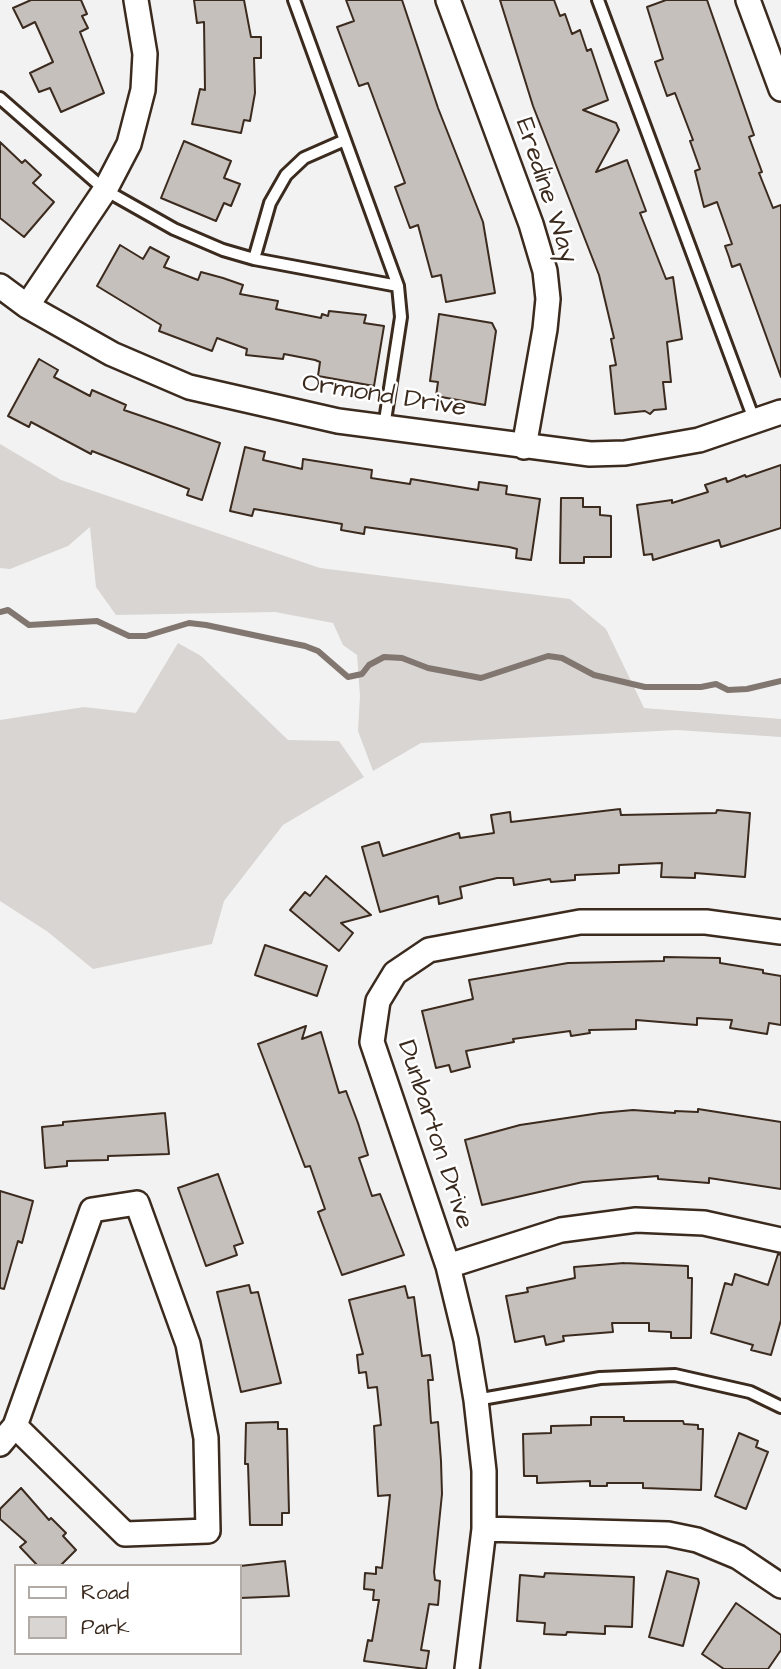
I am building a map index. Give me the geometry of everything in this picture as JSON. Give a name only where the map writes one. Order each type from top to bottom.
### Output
[{"type":"street","points":[[27,306],[105,190],[129,144],[143,90],[145,54],[136,0]]},
{"type":"street","name":"Eredine Way","points":[[448,0],[531,224],[545,271],[548,299],[545,329],[524,447]]},
{"type":"street","points":[[748,0],[781,89]]},
{"type":"street","name":"Ormond Drive","points":[[0,286],[27,306],[111,354],[189,387],[265,406],[384,427],[524,447],[590,454],[625,453],[699,440],[781,412]]},
{"type":"street","name":"Dunbarton Drive","points":[[467,1669],[484,1529],[484,1471],[476,1400],[466,1340],[448,1266],[372,1042],[378,1001],[395,973],[411,960],[437,947],[579,922],[693,922],[781,932]]},
{"type":"street","points":[[0,1444],[15,1426],[92,1210],[137,1203],[188,1344],[206,1438],[208,1531],[125,1534],[15,1426]]},
{"type":"street","points":[[448,1266],[561,1230],[636,1220],[704,1223],[781,1240]]},
{"type":"street","points":[[484,1529],[632,1532],[678,1536],[697,1540],[737,1557],[781,1586]]},
{"type":"lane","points":[[294,0],[397,286],[401,317],[384,427]]},
{"type":"lane","points":[[597,0],[755,422]]},
{"type":"lane","points":[[0,98],[105,190],[174,229],[254,259],[397,286]]},
{"type":"lane","points":[[254,259],[270,203],[286,175],[304,158],[345,140]]},
{"type":"lane","points":[[476,1400],[600,1378],[675,1375],[750,1392],[781,1406]]},
{"type":"green space","points":[[0,444],[61,480],[320,568],[570,599],[606,629],[644,708],[781,719],[781,737],[677,730],[421,743],[373,771],[358,731],[360,696],[357,655],[343,645],[333,623],[275,612],[116,615],[96,587],[90,527],[68,546],[10,569],[0,568]]},
{"type":"green space","points":[[178,643],[201,656],[288,740],[339,741],[364,777],[283,825],[224,901],[212,944],[93,969],[48,932],[0,901],[0,720],[84,707],[136,713]]},
{"type":"building","points":[[31,0],[81,0],[87,14],[82,16],[88,28],[80,32],[104,93],[61,112],[50,88],[39,92],[30,73],[53,62],[35,22],[23,28],[13,8]]},
{"type":"building","points":[[194,0],[244,0],[251,37],[261,37],[261,58],[254,58],[255,93],[250,121],[244,120],[241,133],[192,124],[200,89],[205,90],[204,22],[197,23]]},
{"type":"building","points":[[346,0],[402,0],[438,108],[483,222],[495,293],[446,302],[441,275],[432,277],[418,225],[410,228],[395,187],[405,183],[368,83],[359,86],[337,27],[354,21]]},
{"type":"building","points":[[500,0],[554,0],[560,16],[565,14],[572,34],[580,30],[587,51],[591,49],[608,100],[583,110],[616,123],[619,130],[596,172],[627,160],[646,211],[640,213],[666,279],[673,277],[682,339],[667,342],[671,382],[663,382],[666,409],[654,410],[650,414],[645,411],[615,414],[610,366],[616,365],[611,339],[614,338],[599,275],[533,106]]},
{"type":"building","points":[[666,0],[707,0],[754,135],[749,137],[762,172],[759,173],[773,208],[781,205],[781,377],[740,264],[732,267],[725,246],[732,244],[717,202],[704,207],[695,171],[700,169],[690,141],[693,140],[675,93],[667,96],[655,62],[663,59],[647,7]]},
{"type":"building","points":[[184,141],[231,161],[224,178],[240,184],[231,206],[224,203],[216,221],[161,198]]},
{"type":"building","points":[[0,142],[22,163],[25,160],[41,175],[33,183],[54,202],[24,237],[0,218]]},
{"type":"building","points":[[120,245],[143,259],[150,247],[169,257],[164,267],[198,280],[201,272],[243,285],[240,294],[278,301],[276,309],[321,318],[322,314],[328,316],[329,311],[366,315],[364,323],[384,326],[374,386],[318,376],[320,362],[315,360],[284,354],[283,359],[246,355],[247,349],[217,338],[212,351],[159,331],[161,325],[97,286]]},
{"type":"building","points":[[439,314],[492,323],[496,331],[485,405],[436,396],[438,382],[430,381]]},
{"type":"building","points":[[39,359],[58,370],[54,377],[90,396],[92,390],[126,405],[124,410],[220,443],[202,500],[187,495],[189,489],[92,451],[91,454],[31,422],[29,427],[8,416]]},
{"type":"building","points":[[245,447],[265,452],[263,460],[302,469],[303,459],[372,470],[371,478],[410,484],[411,479],[478,490],[479,482],[507,486],[506,494],[540,499],[531,560],[516,558],[517,549],[509,547],[365,527],[364,534],[341,530],[342,524],[254,509],[252,516],[230,511]]},
{"type":"building","points":[[781,465],[781,528],[721,547],[719,540],[653,560],[652,554],[644,555],[637,505],[672,500],[672,503],[708,492],[705,485],[726,478],[727,482],[745,475],[746,477]]},
{"type":"building","points":[[561,498],[583,498],[583,507],[600,507],[600,515],[611,516],[611,557],[584,557],[584,563],[560,563]]},
{"type":"building","points":[[620,809],[621,815],[716,813],[717,810],[750,813],[745,877],[695,873],[695,878],[661,877],[662,863],[619,865],[619,873],[575,875],[575,880],[551,882],[550,879],[514,885],[513,878],[497,878],[460,887],[462,898],[439,904],[438,896],[380,912],[362,847],[379,842],[383,856],[459,833],[460,838],[494,833],[491,815],[510,812],[511,822]]},
{"type":"building","points":[[326,876],[371,915],[341,923],[353,933],[339,951],[290,910],[305,892],[310,896]]},
{"type":"building","points":[[265,945],[327,966],[317,996],[255,975]]},
{"type":"building","points":[[664,957],[720,958],[720,963],[763,970],[763,973],[781,976],[781,1025],[769,1023],[767,1034],[730,1028],[732,1020],[697,1018],[697,1025],[636,1020],[636,1029],[589,1030],[590,1033],[571,1036],[570,1031],[513,1039],[514,1042],[466,1051],[470,1067],[451,1072],[449,1065],[436,1068],[422,1011],[473,999],[469,980],[568,963],[664,961]]},
{"type":"building","points":[[306,1026],[302,1039],[321,1032],[339,1093],[346,1091],[368,1155],[359,1158],[372,1196],[380,1194],[404,1255],[342,1275],[318,1212],[325,1209],[310,1166],[305,1167],[258,1044]]},
{"type":"building","points":[[698,1109],[781,1122],[781,1189],[709,1178],[709,1183],[658,1179],[658,1176],[583,1182],[482,1205],[465,1140],[520,1125],[600,1113],[633,1110],[675,1113],[698,1112]]},
{"type":"building","points":[[165,1113],[169,1154],[108,1156],[108,1160],[67,1161],[67,1166],[45,1168],[42,1127],[63,1125],[63,1122]]},
{"type":"building","points":[[218,1174],[243,1243],[234,1246],[237,1255],[206,1266],[178,1188]]},
{"type":"building","points":[[0,1191],[33,1201],[22,1243],[18,1241],[4,1289],[0,1288]]},
{"type":"building","points":[[778,1254],[781,1255],[781,1320],[771,1355],[751,1350],[753,1345],[711,1333],[725,1283],[732,1285],[735,1274],[768,1285]]},
{"type":"building","points":[[624,1263],[688,1266],[688,1278],[692,1278],[691,1338],[671,1338],[671,1332],[649,1331],[649,1323],[612,1323],[613,1332],[563,1336],[564,1341],[546,1345],[544,1336],[515,1342],[506,1296],[528,1292],[527,1288],[575,1278],[574,1267]]},
{"type":"building","points":[[249,1285],[251,1293],[258,1292],[281,1383],[241,1392],[217,1292]]},
{"type":"building","points":[[405,1286],[408,1298],[414,1297],[422,1356],[430,1355],[433,1380],[428,1380],[431,1423],[438,1422],[441,1461],[442,1494],[434,1572],[435,1580],[440,1581],[438,1605],[429,1604],[421,1650],[429,1651],[426,1669],[364,1661],[368,1640],[372,1641],[379,1600],[373,1600],[374,1590],[364,1589],[365,1573],[376,1574],[376,1567],[382,1568],[390,1495],[378,1496],[374,1426],[381,1425],[377,1387],[368,1388],[366,1372],[359,1373],[357,1355],[363,1354],[349,1300]]},
{"type":"building","points":[[591,1417],[624,1417],[624,1421],[683,1421],[684,1424],[698,1425],[698,1429],[703,1429],[701,1490],[643,1488],[643,1483],[590,1486],[590,1481],[537,1483],[537,1476],[524,1476],[523,1434],[551,1433],[551,1426],[591,1425]]},
{"type":"building","points":[[278,1422],[278,1429],[287,1429],[289,1513],[282,1513],[282,1525],[250,1525],[248,1464],[245,1464],[246,1423]]},
{"type":"building","points":[[739,1433],[758,1441],[756,1447],[768,1452],[746,1509],[715,1496]]},
{"type":"building","points":[[21,1488],[49,1520],[51,1518],[66,1533],[63,1536],[76,1550],[62,1564],[36,1564],[20,1547],[26,1542],[0,1519],[0,1509]]},
{"type":"building","points":[[285,1561],[289,1596],[242,1598],[242,1566]]},
{"type":"building","points":[[667,1571],[698,1579],[699,1583],[683,1646],[649,1637]]},
{"type":"building","points":[[545,1573],[634,1577],[632,1627],[605,1626],[605,1634],[544,1634],[545,1623],[517,1621],[520,1575],[544,1577]]},
{"type":"building","points":[[736,1603],[781,1635],[781,1650],[768,1669],[724,1669],[702,1654]]},
{"type":"waterway","points":[[0,612],[8,610],[29,625],[97,621],[129,636],[146,636],[189,623],[206,625],[305,646],[318,651],[348,677],[362,674],[369,665],[384,657],[402,658],[428,668],[481,678],[548,656],[562,658],[594,675],[645,687],[701,687],[716,684],[728,690],[747,689],[781,681]]}]
